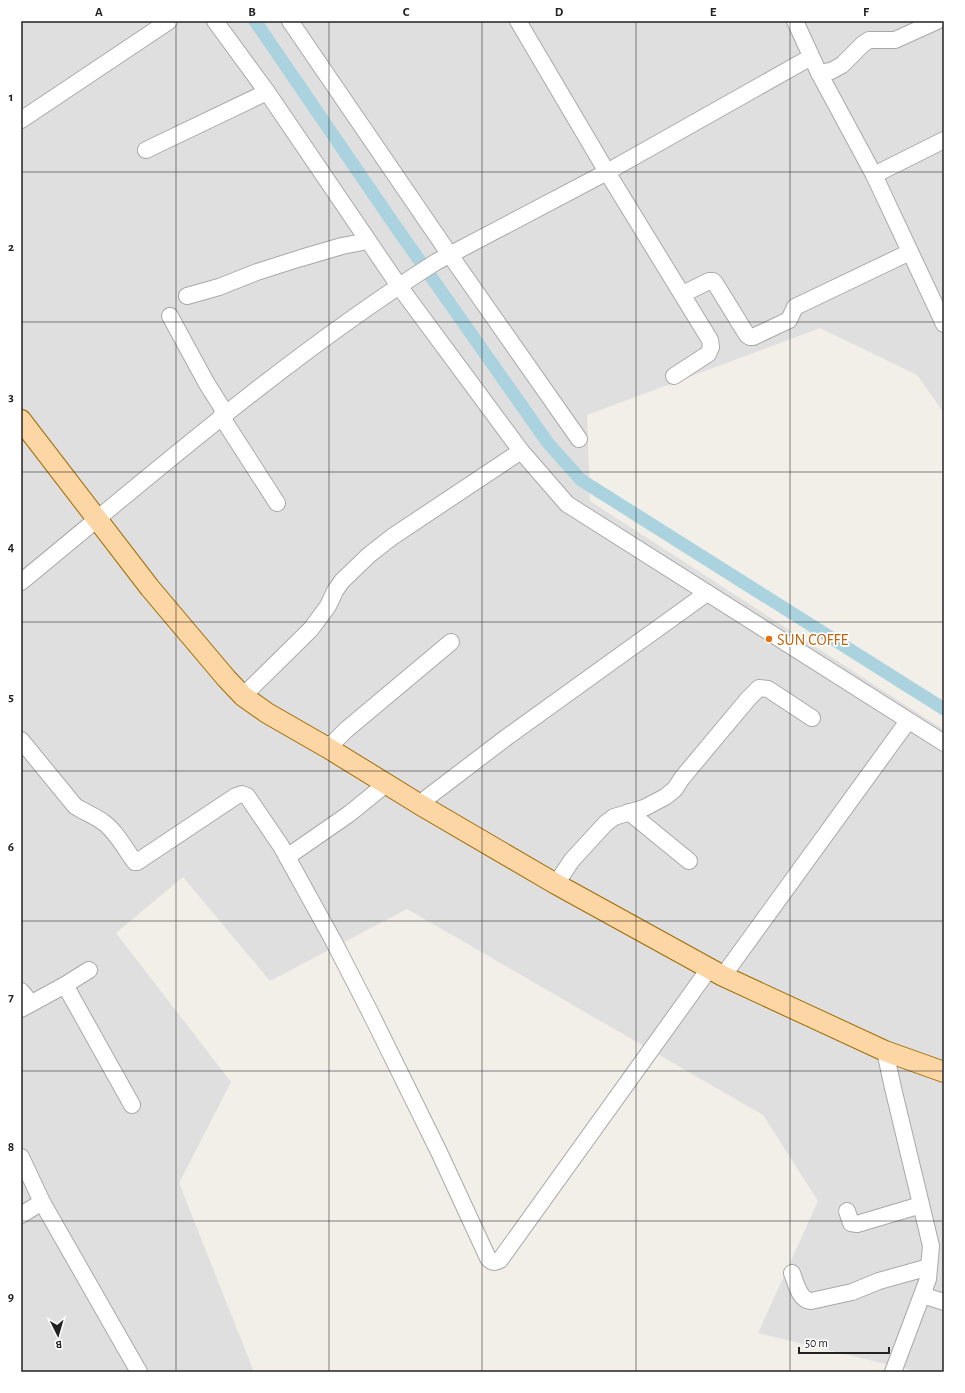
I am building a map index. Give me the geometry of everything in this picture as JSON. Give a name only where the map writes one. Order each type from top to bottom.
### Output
[{"type":"main road","points":[[21,420],[150,588],[226,678],[243,696],[267,714],[328,748],[386,784],[556,884],[716,973],[885,1051],[944,1072]]},
{"type":"street","points":[[21,120],[169,21]]},
{"type":"street","points":[[215,21],[267,92],[368,241],[404,283],[521,452],[567,504],[944,743]]},
{"type":"street","points":[[290,21],[443,258],[579,439]]},
{"type":"street","points":[[518,21],[710,340],[711,347],[708,354],[674,376]]},
{"type":"street","points":[[795,21],[819,73],[874,175],[944,324]]},
{"type":"street","points":[[819,73],[831,71],[842,65],[869,40],[895,40],[937,21]]},
{"type":"street","points":[[21,582],[223,415],[308,351],[404,283],[443,258],[608,172],[811,57]]},
{"type":"street","points":[[146,150],[267,92]]},
{"type":"street","points":[[874,175],[944,140]]},
{"type":"street","points":[[187,296],[219,287],[257,272],[301,258],[342,246],[368,241]]},
{"type":"street","points":[[683,294],[713,281],[716,283],[747,335],[753,337],[789,320],[795,307],[910,252]]},
{"type":"street","points":[[170,316],[223,415],[278,503]]},
{"type":"street","points":[[243,696],[311,629],[328,606],[335,591],[342,581],[369,555],[398,533],[521,452]]},
{"type":"street","points":[[420,804],[507,737],[707,593]]},
{"type":"street","points":[[328,748],[346,730],[451,642]]},
{"type":"street","points":[[556,884],[572,860],[606,823],[614,817],[653,804],[675,789],[682,778],[748,699],[759,688],[768,689],[812,718]]},
{"type":"street","points":[[21,740],[75,806],[102,822],[116,836],[135,862],[140,862],[236,796],[242,794],[246,796],[281,846],[371,1014],[488,1258],[490,1261],[494,1262],[500,1260],[908,721]]},
{"type":"street","points":[[287,857],[349,814],[386,784]]},
{"type":"street","points":[[629,812],[689,861]]},
{"type":"street","points":[[24,1001],[65,985],[89,970]]},
{"type":"street","points":[[65,985],[132,1105]]},
{"type":"street","points":[[885,1051],[892,1088],[931,1246],[928,1279],[893,1372]]},
{"type":"street","points":[[21,1157],[42,1202],[139,1372]]},
{"type":"street","points":[[21,1215],[42,1202]]},
{"type":"street","points":[[847,1210],[850,1223],[857,1224],[921,1205]]},
{"type":"street","points":[[792,1273],[803,1298],[812,1300],[852,1292],[929,1267]]},
{"type":"street","points":[[922,1295],[944,1302]]},
{"type":"shaded area","points":[[21,21],[944,21],[944,413],[917,375],[820,328],[587,415],[590,501],[944,730],[944,1372],[919,1372],[758,1333],[818,1201],[763,1115],[407,909],[270,981],[183,877],[116,933],[231,1082],[179,1183],[254,1372],[21,1372]]},
{"type":"waterway","points":[[255,21],[396,227],[548,443],[581,480],[944,709]]},
{"type":"place","name":"SUN COFFE","points":[[769,639]]}]
